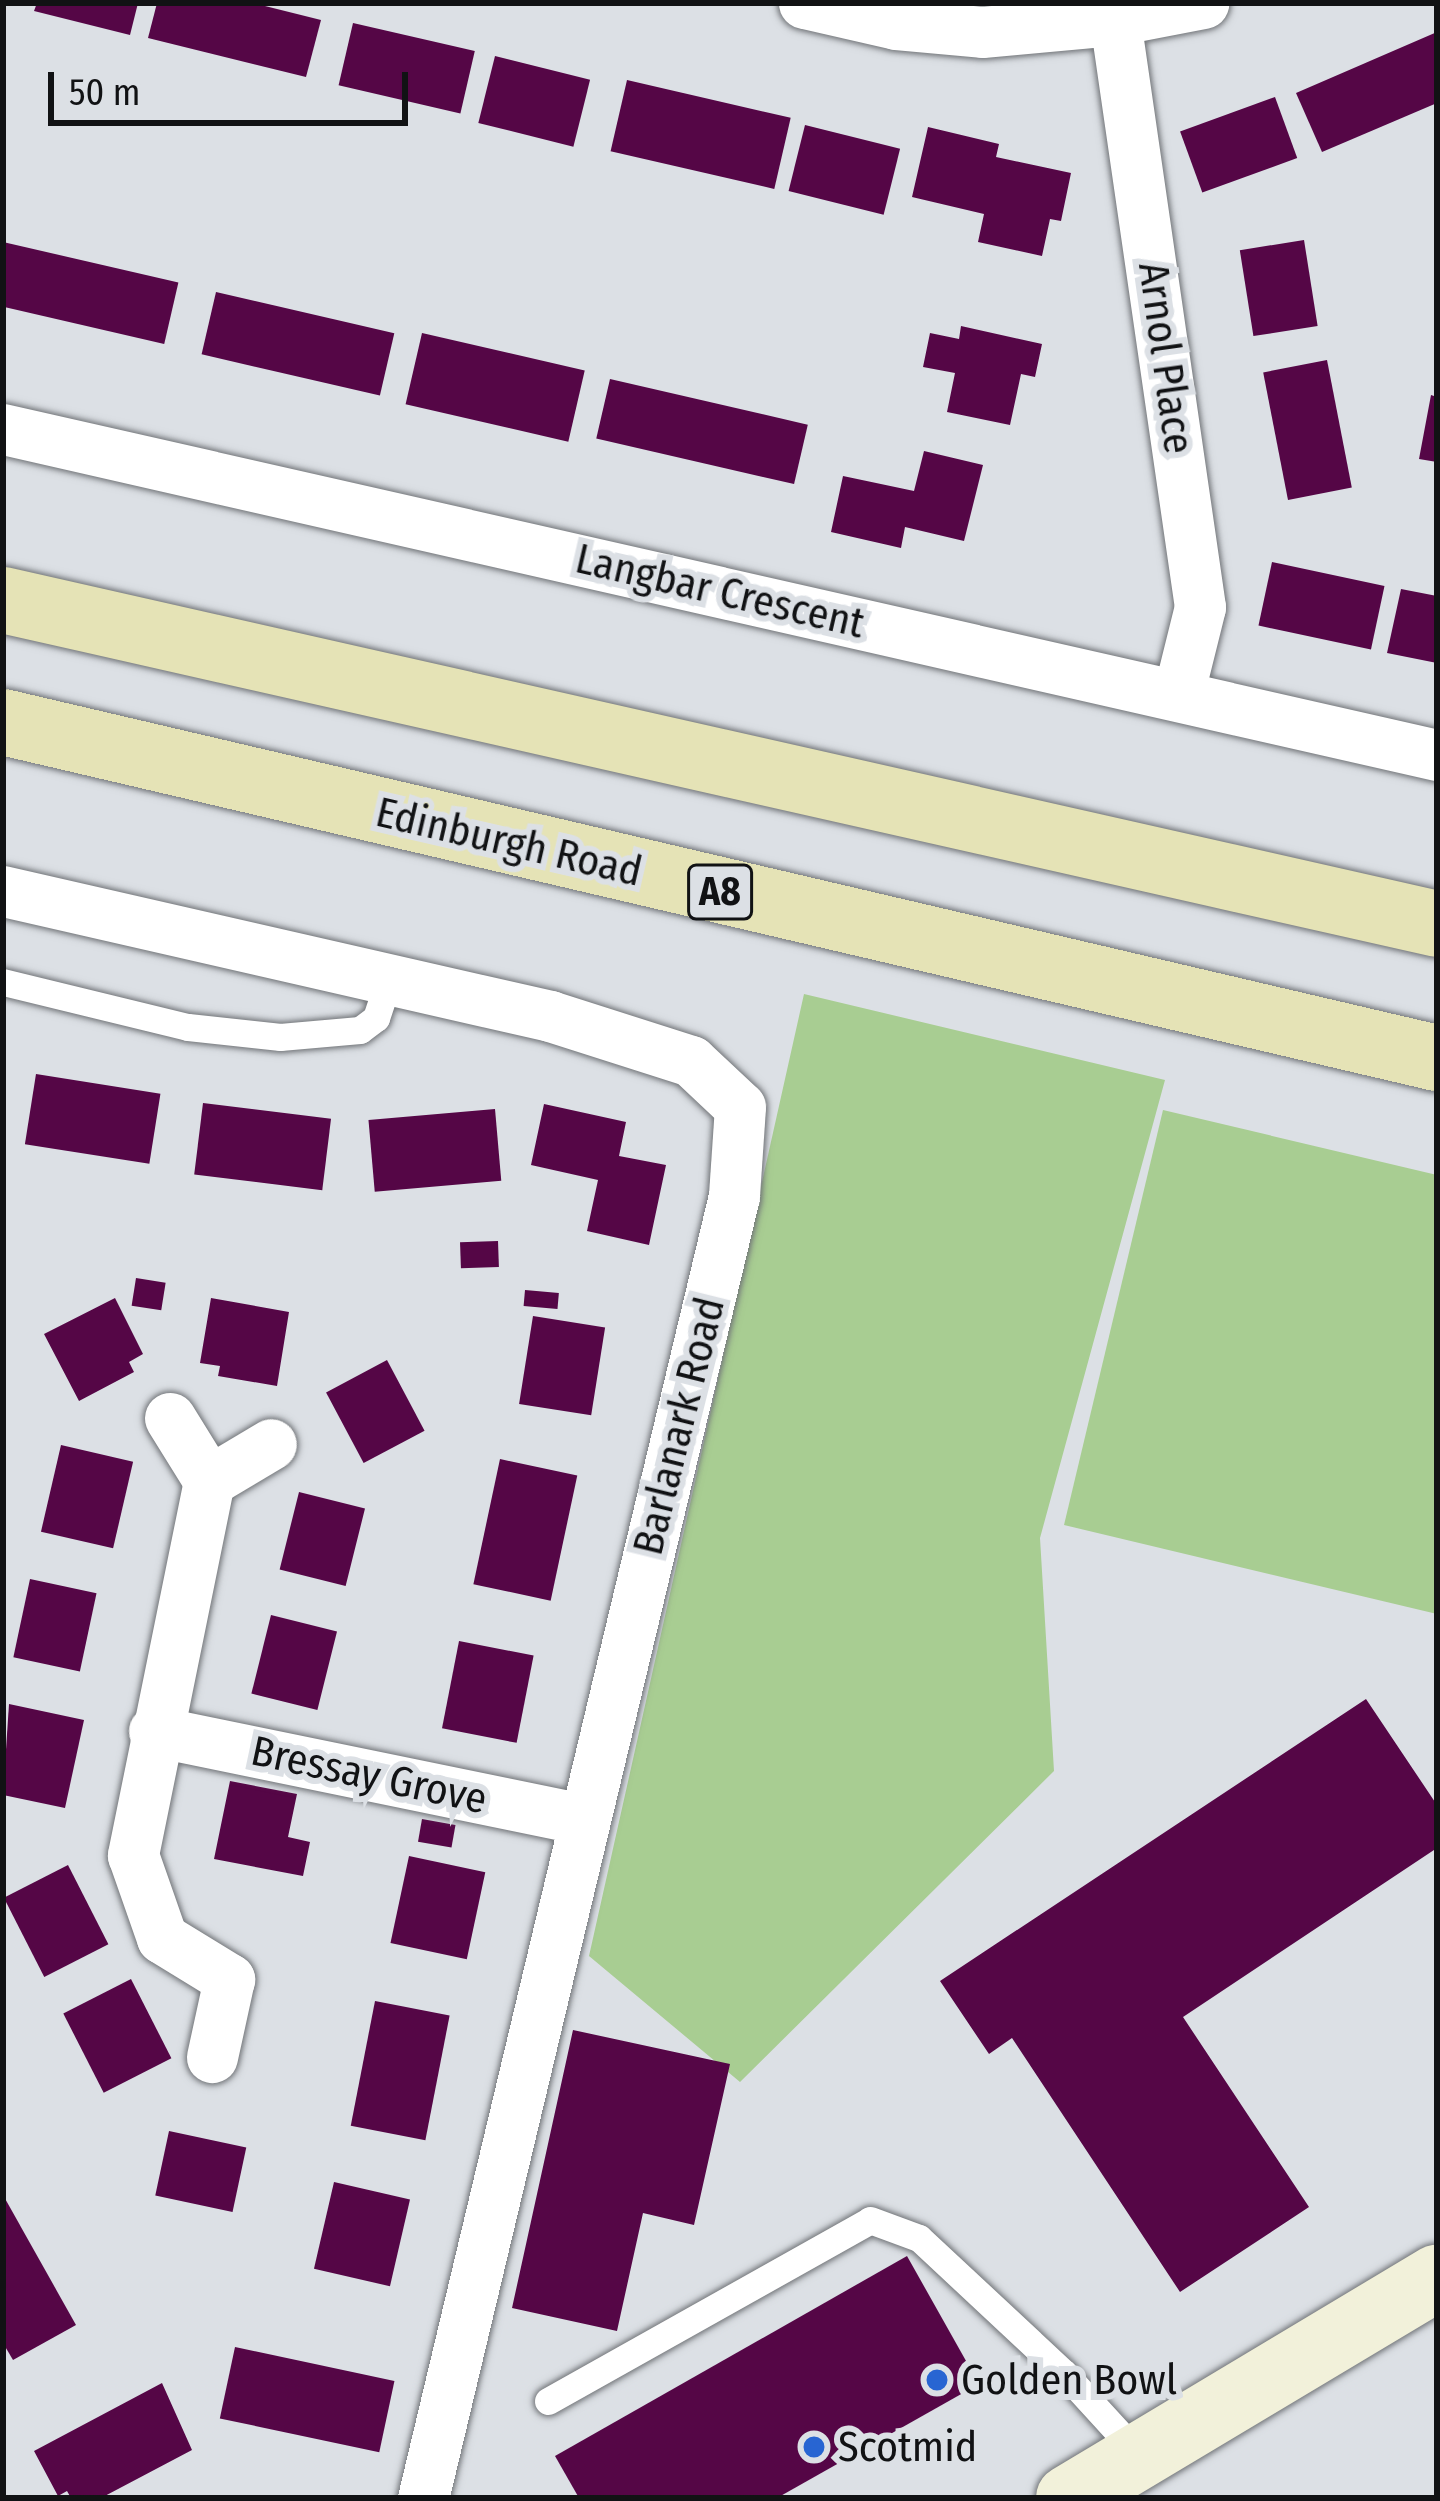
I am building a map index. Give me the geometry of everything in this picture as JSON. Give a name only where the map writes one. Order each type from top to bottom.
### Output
[{"type":"main road","points":[[3,600],[1437,924]]},
{"type":"main road","name":"Edinburgh Road","points":[[3,722],[1437,1058]]},
{"type":"street","points":[[804,3],[896,24],[982,32],[1114,20],[1203,3]]},
{"type":"street","name":"Arnol Place","points":[[1114,20],[1200,608],[1178,694]]},
{"type":"street","name":"Langbar Crescent","points":[[3,429],[1437,754]]},
{"type":"street","name":"Barlanark Road","points":[[3,891],[550,1016],[691,1060],[740,1108],[734,1196],[423,2498]]},
{"type":"street","points":[[170,1418],[209,1481],[154,1731],[133,1855],[162,1938],[229,1979],[212,2057]]},
{"type":"street","points":[[209,1481],[271,1444]]},
{"type":"street","name":"Bressay Grove","points":[[154,1731],[584,1820]]},
{"type":"street","points":[[1069,2498],[1437,2278]]},
{"type":"lane","points":[[3,982],[188,1027],[280,1037],[360,1030],[376,1018],[389,980]]},
{"type":"lane","points":[[548,2401],[871,2220],[920,2238],[1064,2373],[1140,2456]]},
{"type":"green space","points":[[804,994],[1165,1080],[1040,1538],[1054,1771],[740,2082],[589,1956]]},
{"type":"green space","points":[[1163,1110],[1437,1175],[1437,1614],[1064,1525]]},
{"type":"building","points":[[37,3],[138,3],[130,35],[34,11]]},
{"type":"building","points":[[157,3],[253,3],[321,20],[306,77],[148,38]]},
{"type":"building","points":[[353,23],[475,51],[460,113],[339,85]]},
{"type":"building","points":[[1437,32],[1437,103],[1322,152],[1296,93]]},
{"type":"building","points":[[495,56],[590,80],[573,147],[478,123]]},
{"type":"building","points":[[627,80],[791,118],[774,189],[611,151]]},
{"type":"building","points":[[1275,97],[1297,158],[1202,193],[1180,132]]},
{"type":"building","points":[[805,125],[900,149],[884,215],[789,191]]},
{"type":"building","points":[[928,127],[999,144],[996,157],[1071,173],[1061,221],[1050,219],[1042,256],[978,242],[984,214],[912,197]]},
{"type":"building","points":[[1304,240],[1318,326],[1253,336],[1240,250]]},
{"type":"building","points":[[3,242],[178,282],[164,344],[3,307]]},
{"type":"building","points":[[216,292],[394,333],[380,396],[202,354]]},
{"type":"building","points":[[961,326],[1042,344],[1035,377],[1021,374],[1010,425],[947,412],[955,373],[923,367],[930,333],[959,339]]},
{"type":"building","points":[[422,333],[585,371],[568,442],[406,404]]},
{"type":"building","points":[[1327,360],[1352,488],[1288,500],[1263,372]]},
{"type":"building","points":[[610,379],[808,425],[794,484],[596,438]]},
{"type":"building","points":[[1431,395],[1437,397],[1437,462],[1419,459]]},
{"type":"building","points":[[924,451],[983,465],[964,541],[905,527],[901,548],[831,532],[843,476],[914,491]]},
{"type":"building","points":[[1272,562],[1384,586],[1371,649],[1258,626]]},
{"type":"building","points":[[1401,589],[1437,596],[1437,663],[1387,653]]},
{"type":"building","points":[[36,1074],[160,1094],[149,1164],[25,1144]]},
{"type":"building","points":[[203,1103],[331,1119],[322,1190],[194,1174]]},
{"type":"building","points":[[544,1104],[626,1122],[619,1156],[666,1165],[649,1245],[587,1231],[598,1180],[531,1165]]},
{"type":"building","points":[[495,1109],[501,1181],[375,1192],[368,1120]]},
{"type":"building","points":[[498,1241],[499,1267],[461,1268],[460,1242]]},
{"type":"building","points":[[136,1278],[166,1283],[161,1310],[132,1306]]},
{"type":"building","points":[[525,1290],[559,1293],[557,1309],[524,1306]]},
{"type":"building","points":[[115,1298],[143,1354],[129,1362],[134,1372],[79,1401],[44,1334]]},
{"type":"building","points":[[211,1298],[289,1312],[277,1386],[218,1376],[220,1366],[200,1363]]},
{"type":"building","points":[[533,1316],[605,1327],[591,1415],[519,1404]]},
{"type":"building","points":[[387,1360],[425,1431],[364,1463],[326,1392]]},
{"type":"building","points":[[61,1445],[133,1462],[113,1548],[41,1532]]},
{"type":"building","points":[[500,1459],[577,1475],[551,1601],[473,1584]]},
{"type":"building","points":[[299,1492],[365,1508],[346,1586],[280,1570]]},
{"type":"building","points":[[30,1579],[97,1593],[80,1671],[13,1657]]},
{"type":"building","points":[[271,1615],[337,1631],[317,1710],[251,1694]]},
{"type":"building","points":[[459,1641],[534,1656],[517,1743],[442,1728]]},
{"type":"building","points":[[1366,1699],[1437,1805],[1437,1848],[1183,2017],[1309,2207],[1180,2292],[1012,2038],[989,2054],[940,1981]]},
{"type":"building","points":[[9,1704],[84,1720],[65,1808],[3,1795]]},
{"type":"building","points":[[230,1781],[297,1794],[288,1837],[310,1842],[303,1876],[214,1859]]},
{"type":"building","points":[[422,1819],[455,1825],[451,1848],[418,1842]]},
{"type":"building","points":[[409,1856],[485,1872],[467,1959],[390,1943]]},
{"type":"building","points":[[68,1865],[108,1944],[44,1977],[4,1898]]},
{"type":"building","points":[[131,1979],[171,2058],[104,2093],[63,2014]]},
{"type":"building","points":[[375,2001],[450,2016],[425,2140],[351,2126]]},
{"type":"building","points":[[573,2030],[730,2064],[694,2225],[643,2213],[617,2331],[512,2308]]},
{"type":"building","points":[[169,2131],[246,2147],[233,2212],[155,2196]]},
{"type":"building","points":[[334,2182],[410,2200],[390,2286],[314,2269]]},
{"type":"building","points":[[3,2195],[76,2325],[13,2360],[3,2343]]},
{"type":"building","points":[[907,2256],[979,2384],[777,2498],[579,2498],[555,2456]]},
{"type":"building","points":[[235,2347],[394,2381],[379,2452],[220,2418]]},
{"type":"building","points":[[162,2383],[192,2450],[101,2498],[71,2498],[67,2491],[58,2496],[34,2451]]},
{"type":"place","name":"Golden Bowl","points":[[937,2380]]},
{"type":"place","name":"Scotmid","points":[[814,2447]]}]
